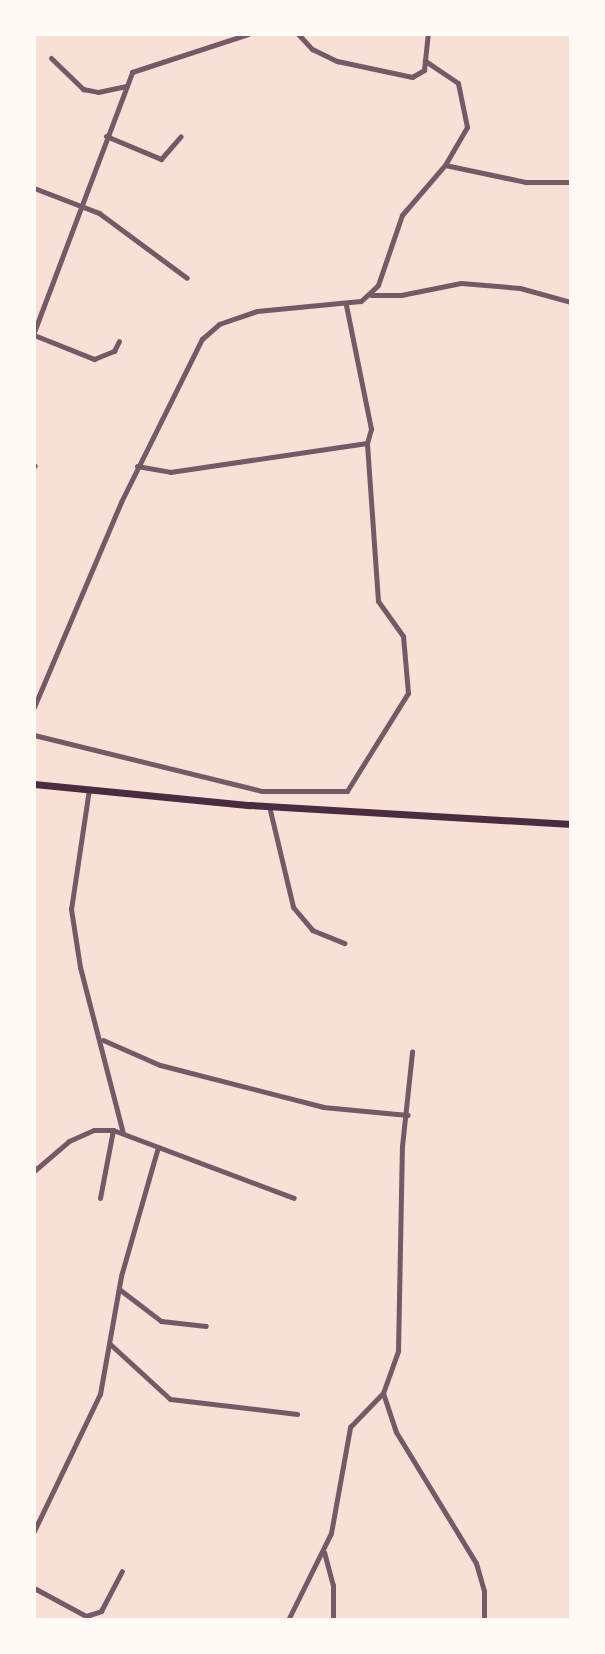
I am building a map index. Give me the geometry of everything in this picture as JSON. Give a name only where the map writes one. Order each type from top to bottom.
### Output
[{"type":"main road","points":[[34,784],[269,806],[571,824]]},
{"type":"street","points":[[119,341],[114,351],[94,359],[34,334],[126,86],[137,69],[248,34]]},
{"type":"street","points":[[298,34],[312,49],[351,65],[412,77],[420,75],[428,34]]},
{"type":"street","points":[[51,58],[83,89],[98,92],[126,86]]},
{"type":"street","points":[[370,295],[402,215],[445,165],[467,127],[464,94],[458,83],[425,61]]},
{"type":"street","points":[[106,136],[161,159],[181,136]]},
{"type":"street","points":[[445,165],[526,182],[571,182]]},
{"type":"street","points":[[34,188],[80,204],[177,266],[187,278]]},
{"type":"street","points":[[34,707],[137,466],[202,339],[212,330],[257,311],[346,305],[370,295],[401,295],[461,283],[520,288],[571,302]]},
{"type":"street","points":[[34,735],[262,791],[347,791],[408,693],[403,636],[378,601],[367,443],[371,429],[346,305]]},
{"type":"street","points":[[137,466],[170,472],[367,443]]},
{"type":"street","points":[[89,789],[71,909],[80,967],[102,1040],[123,1133]]},
{"type":"street","points":[[269,806],[293,907],[312,930],[344,943]]},
{"type":"street","points":[[102,1040],[160,1065],[323,1107],[408,1115]]},
{"type":"street","points":[[288,1620],[324,1551],[338,1510],[350,1427],[383,1393],[398,1351],[402,1146],[408,1115],[412,1052]]},
{"type":"street","points":[[34,1171],[69,1141],[94,1130],[113,1130],[294,1198]]},
{"type":"street","points":[[100,1198],[113,1130]]},
{"type":"street","points":[[34,1531],[87,1426],[109,1343],[118,1288],[158,1147]]},
{"type":"street","points":[[118,1288],[161,1321],[206,1326]]},
{"type":"street","points":[[109,1343],[170,1399],[297,1414]]},
{"type":"street","points":[[383,1393],[396,1432],[476,1563],[484,1591],[484,1620]]},
{"type":"street","points":[[324,1551],[333,1585],[333,1620]]},
{"type":"street","points":[[34,1588],[86,1616],[101,1611],[122,1571]]}]
